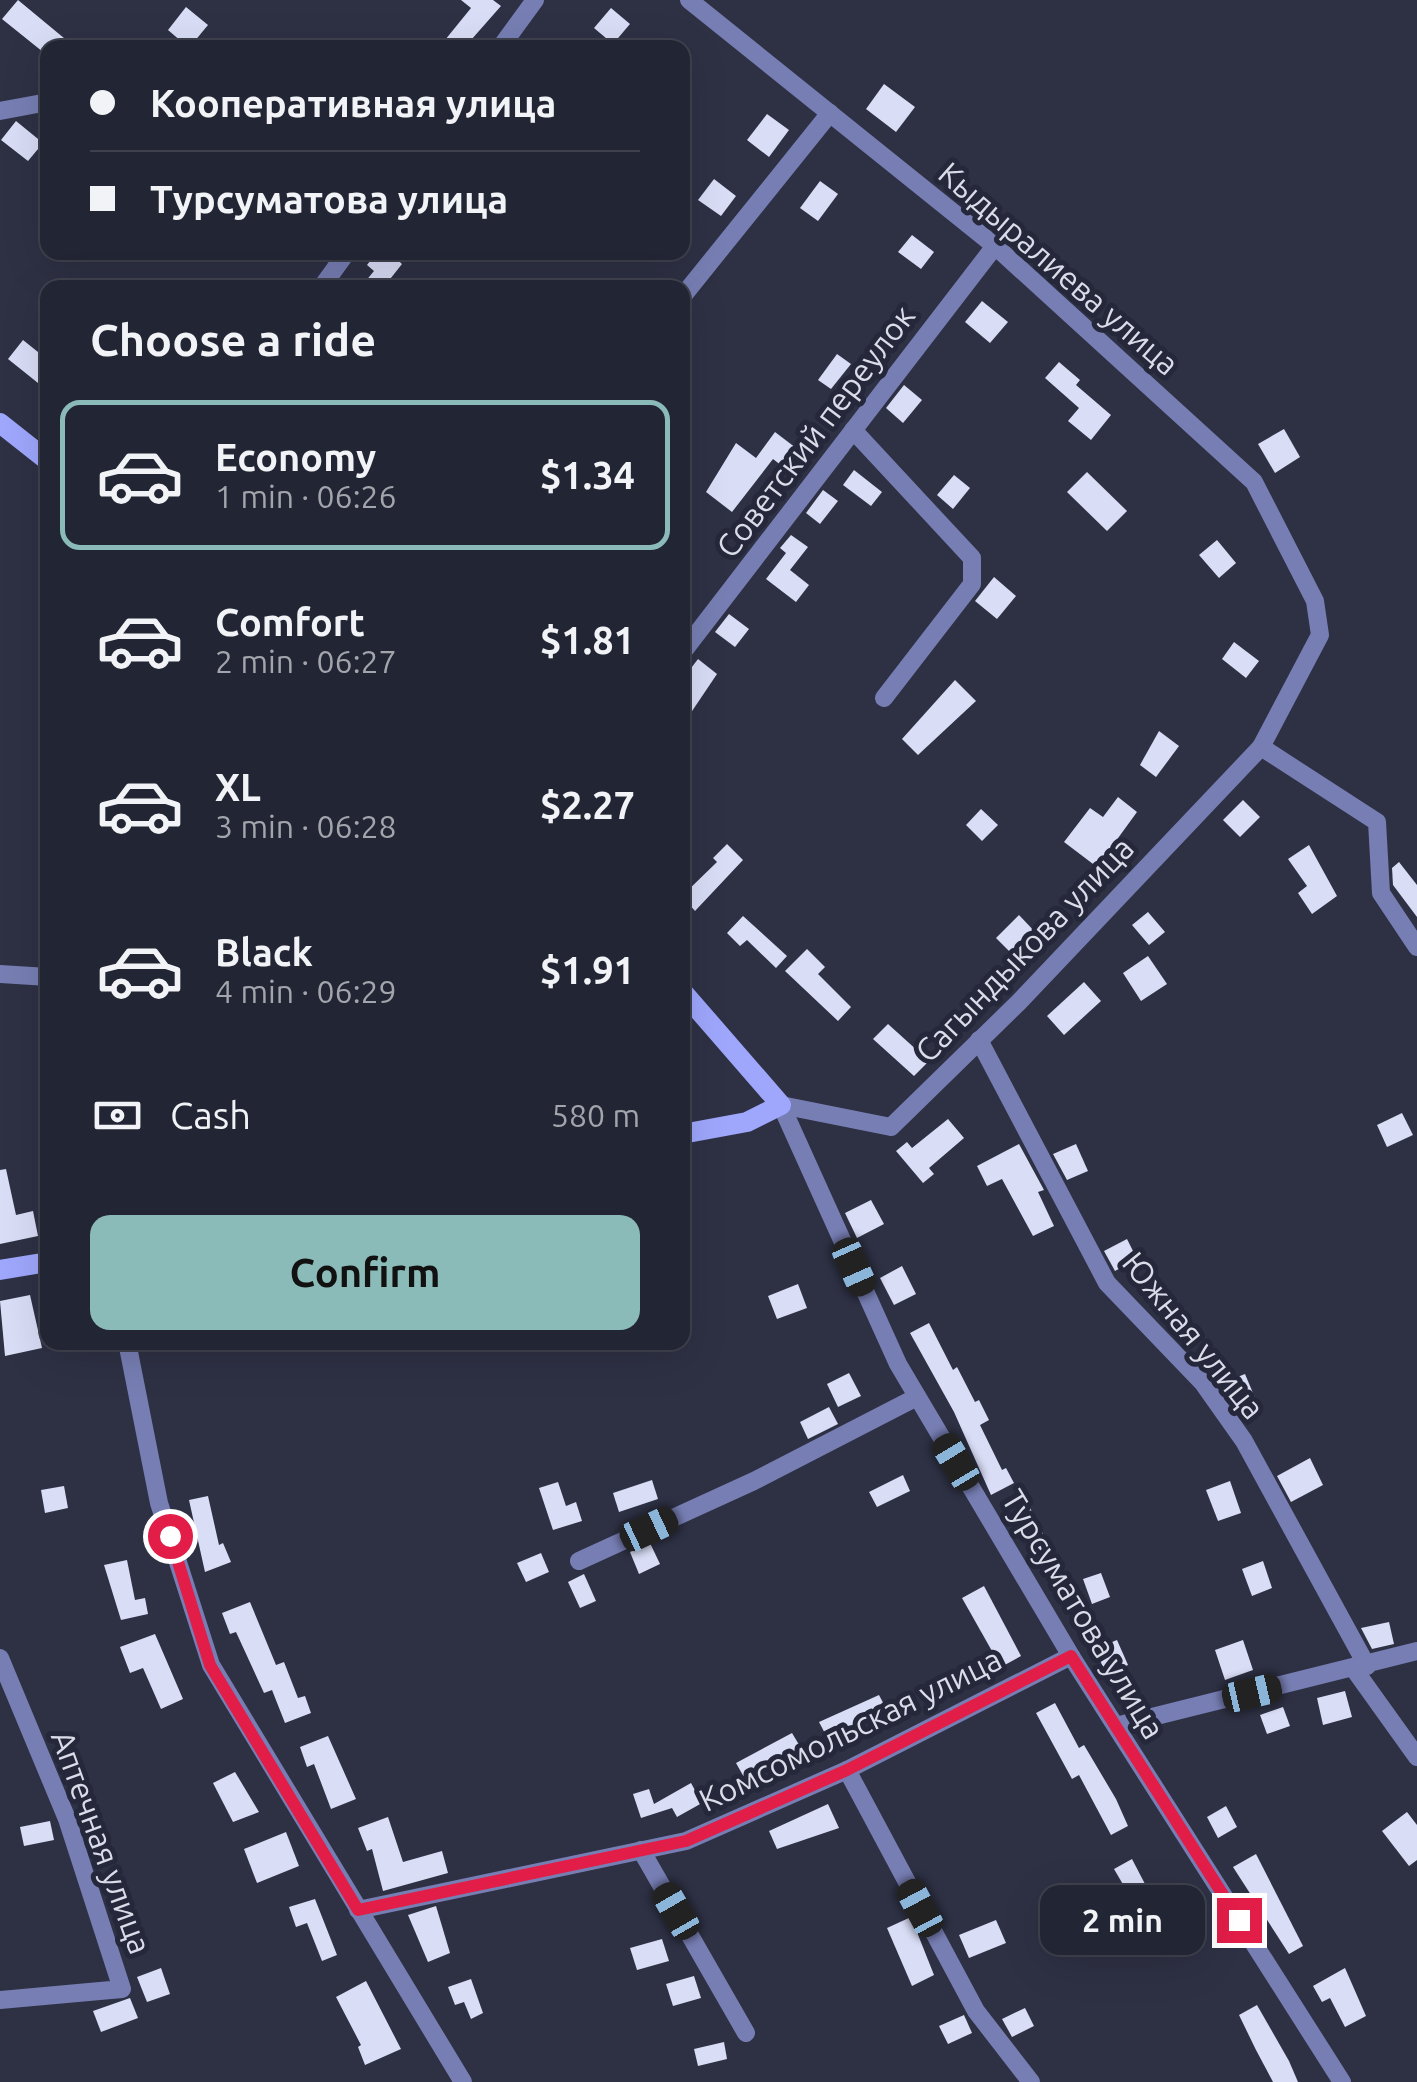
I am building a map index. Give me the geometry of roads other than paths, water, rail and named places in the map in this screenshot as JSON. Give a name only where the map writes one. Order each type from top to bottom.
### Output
[{"type":"street","points":[[506,40],[535,0]]},
{"type":"street","name":"Кыдыралиева улица","points":[[689,0],[995,246],[1254,482],[1316,600],[1320,635]]},
{"type":"street","points":[[0,110],[40,103]]},
{"type":"street","points":[[690,286],[830,113]]},
{"type":"street","name":"Советский переулок","points":[[690,643],[995,246]]},
{"type":"street","points":[[0,423],[40,455]]},
{"type":"street","points":[[853,430],[972,558],[972,584],[884,698]]},
{"type":"street","name":"Сагындыкова улица","points":[[781,1105],[891,1126],[1261,747],[1320,635]]},
{"type":"street","points":[[1261,747],[1377,822],[1380,893],[1417,947]]},
{"type":"street","points":[[2,970],[40,976]]},
{"type":"street","points":[[690,1000],[781,1105],[747,1122],[690,1133]]},
{"type":"street","name":"Южная улица","points":[[979,1040],[1107,1284],[1203,1384],[1244,1441],[1361,1667],[1417,1757]]},
{"type":"street","name":"Турсуматова улица","points":[[781,1105],[898,1364],[1071,1656],[1342,2082]]},
{"type":"street","points":[[0,1270],[40,1263]]},
{"type":"street","points":[[129,1350],[159,1503],[210,1665],[463,2082]]},
{"type":"street","points":[[579,1561],[754,1481],[917,1397]]},
{"type":"street","points":[[1116,1726],[1417,1651]]},
{"type":"street","name":"Комсомольская улица","points":[[358,1910],[686,1841],[847,1770],[1071,1656]]},
{"type":"street","name":"Аптечная улица","points":[[0,1658],[66,1819],[122,1989],[0,2000]]},
{"type":"street","points":[[847,1770],[976,2010],[1031,2082]]},
{"type":"street","points":[[640,1850],[746,2033]]}]
